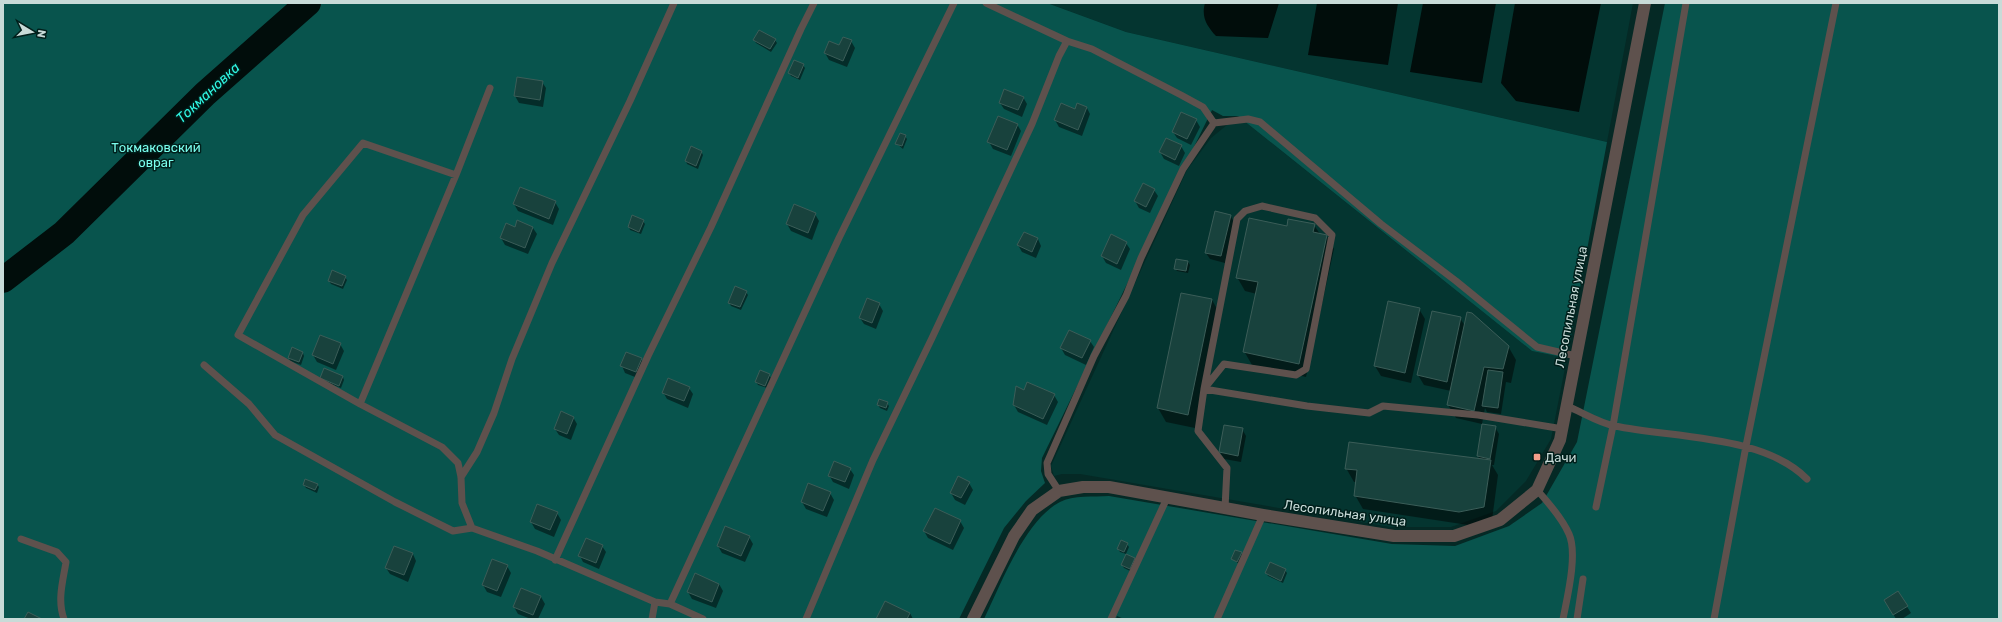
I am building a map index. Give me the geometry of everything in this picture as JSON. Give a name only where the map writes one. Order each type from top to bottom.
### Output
[{"type":"street","name":"Лесопильная улица","points":[[973,619],[1014,536],[1032,510],[1059,491],[1083,487],[1109,487],[1262,515],[1394,536],[1454,536],[1500,520],[1537,490],[1558,446],[1563,429],[1645,3]]},
{"type":"lane","points":[[461,477],[477,452],[494,413],[512,359],[552,263],[627,108],[674,3]]},
{"type":"lane","points":[[555,560],[648,356],[711,227],[801,28],[814,3]]},
{"type":"lane","points":[[670,604],[839,238],[954,3]]},
{"type":"lane","points":[[986,3],[1067,41],[1092,49],[1181,95],[1203,107],[1214,124]]},
{"type":"lane","points":[[1596,507],[1613,426],[1686,3]]},
{"type":"lane","points":[[1714,619],[1746,446],[1836,3]]},
{"type":"lane","points":[[806,619],[872,460],[932,338],[1018,153],[1059,56],[1067,41]]},
{"type":"lane","points":[[360,404],[456,175],[490,88]]},
{"type":"lane","points":[[1059,491],[1048,474],[1047,462],[1094,356],[1126,296],[1141,258],[1183,169],[1214,124],[1248,118],[1260,122],[1381,224],[1456,281],[1537,347],[1576,356]]},
{"type":"lane","points":[[456,175],[363,143],[303,215],[238,335],[360,404],[442,447],[458,463],[461,477],[462,503],[472,528]]},
{"type":"lane","points":[[1204,389],[1224,364],[1296,375],[1306,369],[1332,235],[1318,220],[1262,206],[1245,211],[1237,219],[1204,389],[1198,431],[1227,468],[1225,508]]},
{"type":"lane","points":[[204,364],[249,404],[275,435],[395,502],[454,531],[472,528],[537,551],[655,602],[670,604],[703,619]]},
{"type":"lane","points":[[1204,389],[1307,406],[1369,413],[1383,406],[1478,415],[1563,429]]},
{"type":"lane","points":[[1567,406],[1613,426],[1746,446],[1796,468],[1807,479]]},
{"type":"lane","points":[[1537,490],[1547,501],[1570,535],[1572,559],[1563,619]]},
{"type":"lane","points":[[1111,619],[1167,498]]},
{"type":"lane","points":[[1217,619],[1262,515]]},
{"type":"lane","points":[[22,539],[57,552],[66,562],[60,599],[60,609],[64,619]]},
{"type":"lane","points":[[1576,619],[1583,580]]},
{"type":"lane","points":[[652,619],[655,602]]},
{"type":"shaded area","points":[[1047,3],[1633,3],[1607,142],[1126,32]]},
{"type":"shaded area","points":[[1205,3],[1279,3],[1268,38],[1216,36],[1210,29],[1204,17]]},
{"type":"shaded area","points":[[1317,3],[1398,3],[1388,65],[1308,55]]},
{"type":"shaded area","points":[[1423,3],[1496,3],[1482,83],[1410,72]]},
{"type":"shaded area","points":[[1515,3],[1601,3],[1579,112],[1516,101],[1501,83]]},
{"type":"shaded area","points":[[1238,116],[1532,351],[1567,358],[1551,439],[1526,481],[1496,511],[1451,527],[1390,527],[1080,474],[1062,474],[1054,476],[1051,466],[1187,170],[1211,138]]},
{"type":"green space","name":"Токмаковский овраг","points":[[3,3],[1047,3],[1126,32],[1607,142],[1567,358],[1532,351],[1238,116],[1223,116],[1212,110],[1042,458],[1041,471],[1045,483],[1026,501],[1004,528],[959,619],[3,619]]},
{"type":"green space","points":[[1665,3],[1999,3],[1999,619],[984,619],[1006,571],[1025,538],[1047,511],[1060,502],[1071,498],[1109,496],[1392,544],[1455,546],[1509,526],[1542,503],[1577,442]]},
{"type":"building","points":[[759,30],[776,39],[770,49],[753,40]]},
{"type":"building","points":[[843,37],[852,40],[843,61],[824,53],[829,41],[839,45]]},
{"type":"building","points":[[794,60],[804,64],[798,78],[788,73]]},
{"type":"building","points":[[517,77],[543,81],[540,100],[514,96]]},
{"type":"building","points":[[1004,89],[1024,97],[1018,110],[999,103]]},
{"type":"building","points":[[1061,103],[1075,109],[1077,103],[1087,107],[1078,130],[1054,120]]},
{"type":"building","points":[[1181,112],[1197,119],[1187,139],[1172,132]]},
{"type":"building","points":[[998,116],[1018,124],[1007,150],[987,142]]},
{"type":"building","points":[[900,133],[906,135],[902,146],[895,144]]},
{"type":"building","points":[[1166,138],[1182,145],[1175,160],[1159,152]]},
{"type":"building","points":[[691,146],[702,151],[696,166],[685,161]]},
{"type":"building","points":[[1143,183],[1155,189],[1146,207],[1134,201]]},
{"type":"building","points":[[520,187],[556,201],[549,219],[513,204]]},
{"type":"building","points":[[794,204],[816,213],[808,233],[786,224]]},
{"type":"building","points":[[1215,211],[1231,215],[1221,256],[1205,253]]},
{"type":"building","points":[[632,215],[644,220],[639,232],[628,227]]},
{"type":"building","points":[[1249,218],[1287,226],[1288,219],[1315,224],[1313,232],[1327,235],[1299,364],[1243,352],[1258,282],[1236,278]]},
{"type":"building","points":[[517,220],[533,227],[525,248],[500,238],[506,223],[515,227]]},
{"type":"building","points":[[1024,232],[1038,238],[1032,252],[1017,245]]},
{"type":"building","points":[[1111,234],[1127,242],[1117,264],[1101,256]]},
{"type":"building","points":[[1176,259],[1188,261],[1186,271],[1174,269]]},
{"type":"building","points":[[332,270],[346,276],[342,286],[328,281]]},
{"type":"building","points":[[735,286],[747,291],[740,307],[728,303]]},
{"type":"building","points":[[1181,293],[1212,299],[1188,415],[1157,408]]},
{"type":"building","points":[[867,298],[880,303],[872,323],[859,318]]},
{"type":"building","points":[[1388,301],[1420,308],[1405,373],[1374,366]]},
{"type":"building","points":[[1432,311],[1461,317],[1447,382],[1417,375]]},
{"type":"building","points":[[1467,312],[1472,313],[1509,346],[1503,369],[1484,367],[1474,411],[1447,405]]},
{"type":"building","points":[[1069,330],[1091,340],[1082,358],[1060,348]]},
{"type":"building","points":[[320,335],[341,343],[333,364],[312,355]]},
{"type":"building","points":[[292,347],[303,352],[299,362],[288,358]]},
{"type":"building","points":[[626,352],[642,358],[636,372],[620,366]]},
{"type":"building","points":[[324,368],[343,376],[339,386],[320,378]]},
{"type":"building","points":[[760,370],[770,374],[765,386],[755,382]]},
{"type":"building","points":[[1488,370],[1503,372],[1498,408],[1482,406]]},
{"type":"building","points":[[668,378],[690,387],[684,401],[662,393]]},
{"type":"building","points":[[1027,382],[1055,394],[1043,419],[1013,405],[1016,386],[1024,390]]},
{"type":"building","points":[[879,399],[888,402],[886,408],[877,405]]},
{"type":"building","points":[[561,411],[574,417],[567,434],[554,429]]},
{"type":"building","points":[[1482,424],[1496,426],[1490,459],[1477,456]]},
{"type":"building","points":[[1224,425],[1243,428],[1238,456],[1219,452]]},
{"type":"building","points":[[1349,442],[1491,460],[1484,507],[1459,512],[1354,496],[1357,470],[1345,469]]},
{"type":"building","points":[[834,461],[851,468],[845,482],[828,476]]},
{"type":"building","points":[[958,476],[970,482],[961,498],[950,493]]},
{"type":"building","points":[[305,479],[318,484],[315,490],[303,485]]},
{"type":"building","points":[[808,483],[831,492],[823,511],[801,502]]},
{"type":"building","points":[[537,504],[558,512],[550,530],[530,522]]},
{"type":"building","points":[[935,508],[961,520],[950,544],[923,531]]},
{"type":"building","points":[[725,526],[750,536],[741,556],[717,546]]},
{"type":"building","points":[[586,538],[603,545],[596,563],[578,556]]},
{"type":"building","points":[[1121,540],[1128,543],[1124,552],[1117,549]]},
{"type":"building","points":[[394,546],[413,553],[404,575],[385,568]]},
{"type":"building","points":[[1235,550],[1242,552],[1237,562],[1231,559]]},
{"type":"building","points":[[1126,554],[1135,558],[1130,569],[1121,565]]},
{"type":"building","points":[[492,559],[508,565],[497,591],[482,585]]},
{"type":"building","points":[[1270,562],[1286,569],[1281,581],[1265,573]]},
{"type":"building","points":[[695,573],[719,584],[712,602],[687,592]]},
{"type":"building","points":[[521,588],[541,596],[533,615],[513,607]]},
{"type":"building","points":[[1898,591],[1908,606],[1893,615],[1884,600]]},
{"type":"building","points":[[885,601],[910,613],[907,619],[876,619]]},
{"type":"building","points":[[28,612],[42,619],[24,619]]},
{"type":"waterway","name":"Токмановка","points":[[3,280],[64,233],[205,94],[308,3]]},
{"type":"place","name":"Дачи","points":[[1537,457]]}]
